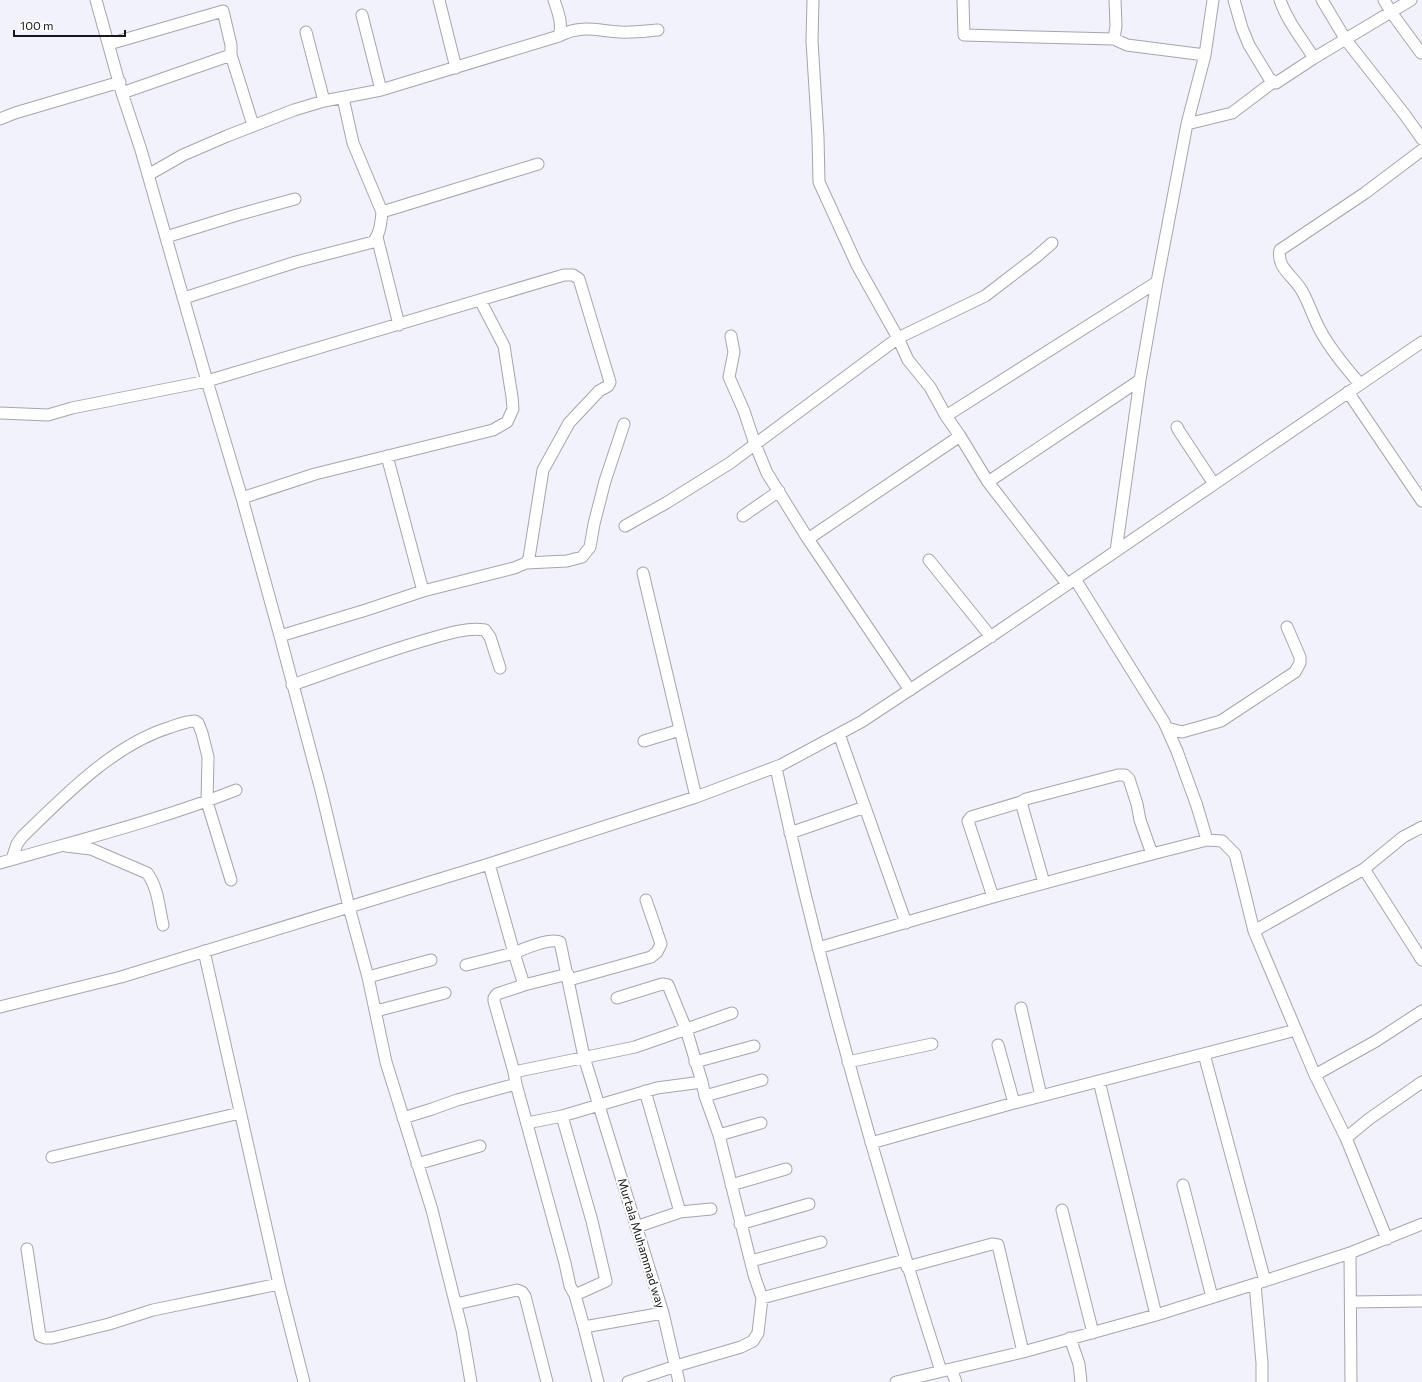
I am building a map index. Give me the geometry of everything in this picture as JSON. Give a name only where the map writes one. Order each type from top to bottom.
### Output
[{"type":"street","points":[[96,0],[242,498],[280,636],[321,790],[349,907],[368,977],[386,1062],[432,1210],[462,1330],[471,1382]]},
{"type":"street","points":[[439,0],[456,68]]},
{"type":"street","points":[[554,0],[562,29],[559,36]]},
{"type":"street","points":[[813,0],[812,41],[818,137],[819,182],[858,265],[898,338],[908,360],[930,387],[946,416],[988,482],[1071,582],[1167,728],[1197,806],[1207,840]]},
{"type":"street","points":[[963,0],[964,35],[1114,39],[1127,45],[1205,55]]},
{"type":"street","points":[[1114,39],[1116,26],[1115,0]]},
{"type":"street","points":[[1116,551],[1140,380],[1157,282],[1187,124],[1205,55],[1212,0]]},
{"type":"street","points":[[1234,0],[1242,28],[1249,45],[1273,82]]},
{"type":"street","points":[[1280,0],[1283,9],[1314,58]]},
{"type":"street","points":[[1322,0],[1346,40],[1406,115],[1422,139]]},
{"type":"street","points":[[1384,0],[1391,12],[1422,53]]},
{"type":"street","points":[[1187,124],[1232,113],[1273,82],[1276,83],[1314,58],[1411,0]]},
{"type":"street","points":[[109,44],[223,11],[231,45],[231,55],[253,125]]},
{"type":"street","points":[[362,15],[381,90]]},
{"type":"street","points":[[148,174],[183,155],[253,125],[324,101],[381,90],[578,30],[592,28],[629,32],[658,30]]},
{"type":"street","points":[[306,32],[324,101]]},
{"type":"street","points":[[0,119],[14,113],[121,87],[231,55]]},
{"type":"street","points":[[184,298],[296,262],[373,242],[377,237],[382,212],[353,143],[343,98]]},
{"type":"street","points":[[1360,384],[1336,356],[1320,329],[1302,290],[1282,266],[1279,257],[1280,250],[1365,193],[1422,150]]},
{"type":"street","points":[[382,212],[538,164]]},
{"type":"street","points":[[166,237],[295,199]]},
{"type":"street","points":[[377,237],[399,325]]},
{"type":"street","points":[[625,526],[666,503],[730,463],[898,338],[985,296],[1052,243]]},
{"type":"street","points":[[0,413],[48,415],[72,408],[207,381],[564,275],[576,276],[579,279],[610,382],[608,386],[599,391],[569,423],[543,470],[529,558],[526,563]]},
{"type":"street","points":[[946,416],[1157,282]]},
{"type":"street","points":[[242,498],[315,474],[493,430],[507,422],[513,409],[504,346],[480,300]]},
{"type":"street","points":[[730,336],[734,352],[729,377],[744,411],[767,473],[808,539],[910,690]]},
{"type":"street","points":[[0,1007],[121,977],[489,864],[696,797],[776,768],[861,722],[991,637],[1422,342]]},
{"type":"street","points":[[988,482],[1140,380]]},
{"type":"street","points":[[1348,392],[1422,501]]},
{"type":"street","points":[[280,636],[423,591],[514,568],[526,563],[567,561],[582,557],[590,546],[597,510],[609,467],[624,424]]},
{"type":"street","points":[[1177,426],[1214,484]]},
{"type":"street","points":[[808,539],[960,436]]},
{"type":"street","points":[[387,456],[423,591]]},
{"type":"street","points":[[743,516],[779,491]]},
{"type":"street","points":[[929,560],[991,637]]},
{"type":"street","points":[[643,573],[696,797]]},
{"type":"street","points":[[1167,728],[1182,732],[1221,721],[1295,672],[1300,663],[1300,657],[1287,627]]},
{"type":"street","points":[[292,685],[405,646],[445,635],[478,629],[486,630],[490,637],[500,668]]},
{"type":"street","points":[[12,859],[17,844],[22,837],[72,789],[113,756],[138,740],[157,731],[195,721],[198,723],[202,733],[208,757],[207,802],[231,880]]},
{"type":"street","points":[[644,741],[680,730]]},
{"type":"street","points":[[839,734],[906,923]]},
{"type":"street","points":[[776,768],[818,948],[848,1062],[906,1263],[946,1370],[956,1382]]},
{"type":"street","points":[[993,897],[968,821],[971,817],[1021,802],[1026,799],[1118,774],[1125,775],[1130,779],[1140,820],[1152,854]]},
{"type":"street","points":[[0,863],[163,816],[207,802],[236,790]]},
{"type":"street","points":[[1021,802],[1044,883]]},
{"type":"street","points":[[790,833],[865,807]]},
{"type":"street","points":[[1254,931],[1364,868],[1403,838],[1422,826]]},
{"type":"street","points":[[818,948],[993,897],[1152,854],[1207,840],[1222,841],[1235,854],[1254,931],[1315,1075],[1346,1138],[1387,1238]]},
{"type":"street","points":[[61,845],[91,849],[147,873],[152,879],[163,925]]},
{"type":"street","points":[[489,864],[524,985]]},
{"type":"street","points":[[1364,868],[1422,960]]},
{"type":"street","points":[[598,1382],[584,1327],[570,1286],[494,998],[497,994],[524,985],[568,977],[651,957],[657,952],[661,944],[646,900]]},
{"type":"street","name":"Murtala Muhammad way","points":[[514,952],[558,940],[560,942],[584,1057],[663,1313],[679,1382]]},
{"type":"street","points":[[204,951],[279,1284],[304,1382]]},
{"type":"street","points":[[466,965],[514,952]]},
{"type":"street","points":[[368,977],[431,960]]},
{"type":"street","points":[[617,998],[662,984],[668,985],[686,1029],[705,1096],[719,1135],[740,1224],[754,1276],[762,1298],[758,1333],[753,1341],[742,1347],[676,1366],[628,1382]]},
{"type":"street","points":[[376,1011],[445,993]]},
{"type":"street","points":[[1021,1008],[1041,1096]]},
{"type":"street","points":[[1315,1075],[1376,1041],[1422,1011]]},
{"type":"street","points":[[514,1072],[635,1046],[732,1013]]},
{"type":"street","points":[[871,1143],[1099,1080],[1296,1030]]},
{"type":"street","points":[[848,1062],[932,1044]]},
{"type":"street","points":[[998,1045],[1014,1103]]},
{"type":"street","points":[[695,1062],[754,1046]]},
{"type":"street","points":[[1204,1054],[1260,1283],[1262,1382]]},
{"type":"street","points":[[705,1096],[762,1080]]},
{"type":"street","points":[[1099,1080],[1156,1314]]},
{"type":"street","points":[[527,1123],[600,1106],[645,1091],[702,1082]]},
{"type":"street","points":[[1346,1138],[1369,1119],[1422,1082]]},
{"type":"street","points":[[403,1118],[457,1100],[516,1084]]},
{"type":"street","points":[[645,1091],[680,1212]]},
{"type":"street","points":[[52,1158],[240,1113]]},
{"type":"street","points":[[562,1116],[592,1221],[606,1280],[574,1295]]},
{"type":"street","points":[[719,1135],[761,1123]]},
{"type":"street","points":[[417,1164],[480,1146]]},
{"type":"street","points":[[731,1185],[786,1169]]},
{"type":"street","points":[[1183,1185],[1212,1297]]},
{"type":"street","points":[[740,1224],[809,1204]]},
{"type":"street","points":[[636,1227],[680,1212],[711,1209]]},
{"type":"street","points":[[1062,1210],[1093,1333]]},
{"type":"street","points":[[896,1382],[1022,1352],[1093,1333],[1260,1283],[1350,1253],[1422,1224]]},
{"type":"street","points":[[751,1261],[820,1242]]},
{"type":"street","points":[[762,1298],[906,1263],[992,1244],[998,1245],[1022,1352]]},
{"type":"street","points":[[27,1248],[40,1336],[45,1338],[52,1338],[109,1324],[153,1310],[279,1284]]},
{"type":"street","points":[[1350,1253],[1351,1382]]},
{"type":"street","points":[[456,1304],[517,1290],[522,1292],[525,1296],[547,1382]]},
{"type":"street","points":[[1351,1302],[1422,1301]]},
{"type":"street","points":[[584,1327],[663,1313]]},
{"type":"street","points":[[1070,1338],[1079,1364],[1081,1382]]}]
